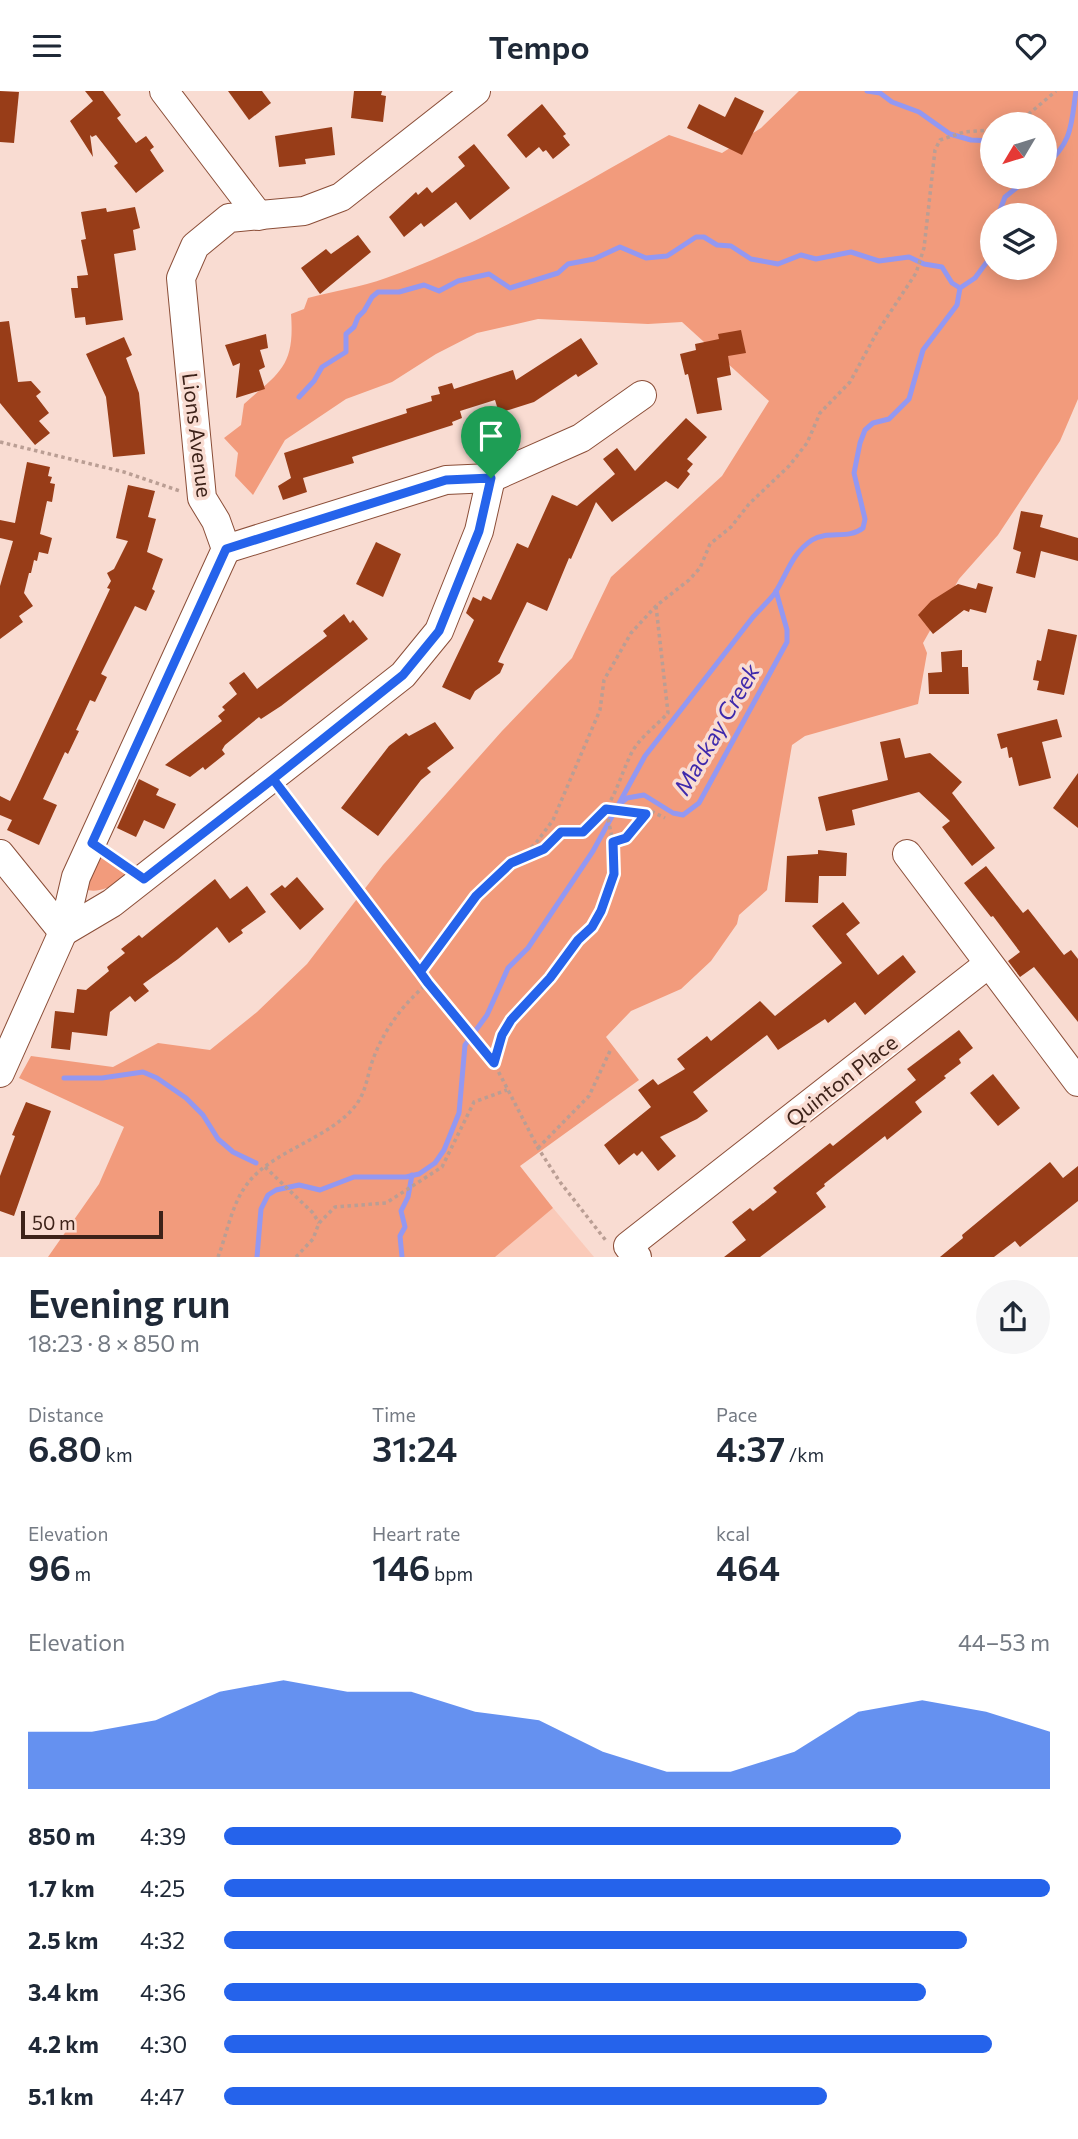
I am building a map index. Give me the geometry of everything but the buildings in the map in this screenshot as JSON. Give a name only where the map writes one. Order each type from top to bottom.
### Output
[{"type":"street","points":[[164,91],[259,216]]},
{"type":"street","name":"Lions Avenue","points":[[226,549],[216,521],[201,498],[181,278],[195,246],[229,218],[304,211],[341,197],[467,94]]},
{"type":"street","points":[[0,1073],[63,932],[76,877],[226,549],[446,480],[491,478],[581,438],[642,395]]},
{"type":"street","points":[[63,932],[112,903],[144,879],[403,675],[439,631],[479,531],[491,478]]},
{"type":"street","points":[[0,854],[63,932]]},
{"type":"street","points":[[906,854],[1078,1082]]},
{"type":"street","name":"Quinton Place","points":[[632,1252],[695,1194],[988,965]]},
{"type":"path","points":[[1031,112],[1056,91]]},
{"type":"path","points":[[420,972],[476,896],[536,843],[553,820],[595,722],[604,680],[631,633],[656,606],[700,568],[710,544],[731,527],[807,443],[820,413],[850,382],[876,334],[916,273],[924,248],[930,174],[940,140],[964,132],[980,131]]},
{"type":"path","points":[[0,442],[124,472],[201,498]]},
{"type":"path","points":[[511,863],[544,849],[561,832],[583,832],[600,818],[622,780],[632,751],[668,713],[656,606]]},
{"type":"path","points":[[273,779],[428,983],[494,1063],[538,1148],[606,1240],[616,1248],[632,1252]]},
{"type":"path","points":[[606,809],[646,814],[653,812],[664,818]]},
{"type":"path","points":[[494,1063],[502,1035],[511,1020],[550,978],[578,940],[592,927],[601,911],[614,874],[613,842],[606,809]]},
{"type":"path","points":[[613,842],[626,838],[646,814]]},
{"type":"path","points":[[92,843],[144,879]]},
{"type":"path","points":[[218,1257],[239,1196],[248,1181],[265,1167],[335,1123],[355,1106],[365,1088],[381,1041],[405,1002],[428,983]]},
{"type":"path","points":[[538,1148],[589,1096],[610,1051]]},
{"type":"path","points":[[296,1257],[313,1239],[319,1223],[335,1207],[386,1203],[442,1167],[474,1102],[507,1090]]},
{"type":"path","points":[[265,1167],[313,1213],[319,1223]]},
{"type":"shaded area","points":[[799,91],[1078,91],[1078,399],[1060,441],[998,535],[959,579],[923,643],[927,653],[918,704],[805,736],[792,745],[767,890],[739,915],[737,924],[711,961],[681,989],[631,1011],[606,1037],[639,1080],[520,1166],[553,1208],[495,1257],[48,1257],[99,1184],[124,1127],[19,1078],[31,1056],[113,1067],[158,1043],[210,1050],[257,1012],[307,964],[383,865],[502,731],[572,658],[611,577],[722,476],[769,401],[682,322],[648,324],[538,319],[477,333],[436,354],[392,382],[346,399],[285,440],[253,495],[235,476],[238,453],[224,438],[241,425],[244,404],[282,367],[290,346],[291,314],[304,309],[308,298],[377,281],[423,264],[495,231],[669,135],[722,153],[761,128]]},
{"type":"shaded area","points":[[99,842],[139,867],[106,888],[91,891],[84,889]]},
{"type":"shaded area","points":[[553,1208],[594,1257],[486,1257]]},
{"type":"waterway","points":[[867,91],[880,93],[892,102],[919,112],[950,134],[980,140]]},
{"type":"waterway","name":"Mackay Creek","points":[[1057,154],[1069,132],[1076,91]]},
{"type":"waterway","name":"Mackay Creek","points":[[1003,203],[1005,197],[1015,189]]},
{"type":"waterway","points":[[299,397],[314,381],[322,367],[346,352],[346,334],[354,327],[358,317],[378,292],[399,292],[424,285],[439,291],[458,281],[489,274],[510,288],[558,273],[568,264],[594,259],[620,247],[646,258],[667,256],[696,237],[704,237],[717,245],[731,246],[751,259],[778,264],[801,255],[816,259],[851,252],[879,261],[909,257],[924,264],[942,267],[952,283],[960,288]]},
{"type":"waterway","name":"Mackay Creek","points":[[257,1257],[261,1209],[268,1195],[276,1190],[299,1185],[320,1190],[354,1177],[406,1177],[419,1174],[435,1163],[444,1150],[459,1113],[465,1045],[487,1015],[508,968],[528,948],[593,851],[645,756],[753,617],[775,593],[799,551],[818,537],[851,534],[863,528],[865,519],[854,473],[865,430],[873,423],[889,419],[909,399],[923,350],[957,305],[960,288],[980,271]]},
{"type":"waterway","name":"Mackay Creek","points":[[621,803],[627,798],[644,795],[673,813],[683,815],[699,803],[787,642],[787,630],[776,591]]},
{"type":"waterway","points":[[64,1078],[102,1078],[143,1072],[157,1078],[186,1098],[203,1115],[218,1139],[233,1152],[256,1163]]},
{"type":"waterway","points":[[402,1257],[400,1236],[405,1227],[401,1211],[408,1197],[412,1175]]},
{"type":"route","points":[[491,478],[446,480],[226,549],[92,843],[144,879],[273,779],[420,972],[476,896],[511,863],[544,849],[561,832],[583,832],[604,814],[606,809],[646,814],[626,838],[613,842],[614,874],[601,911],[592,927],[578,940],[550,978],[511,1020],[502,1035],[494,1063],[428,983],[273,779],[403,675],[439,631],[479,531],[491,478]]}]
